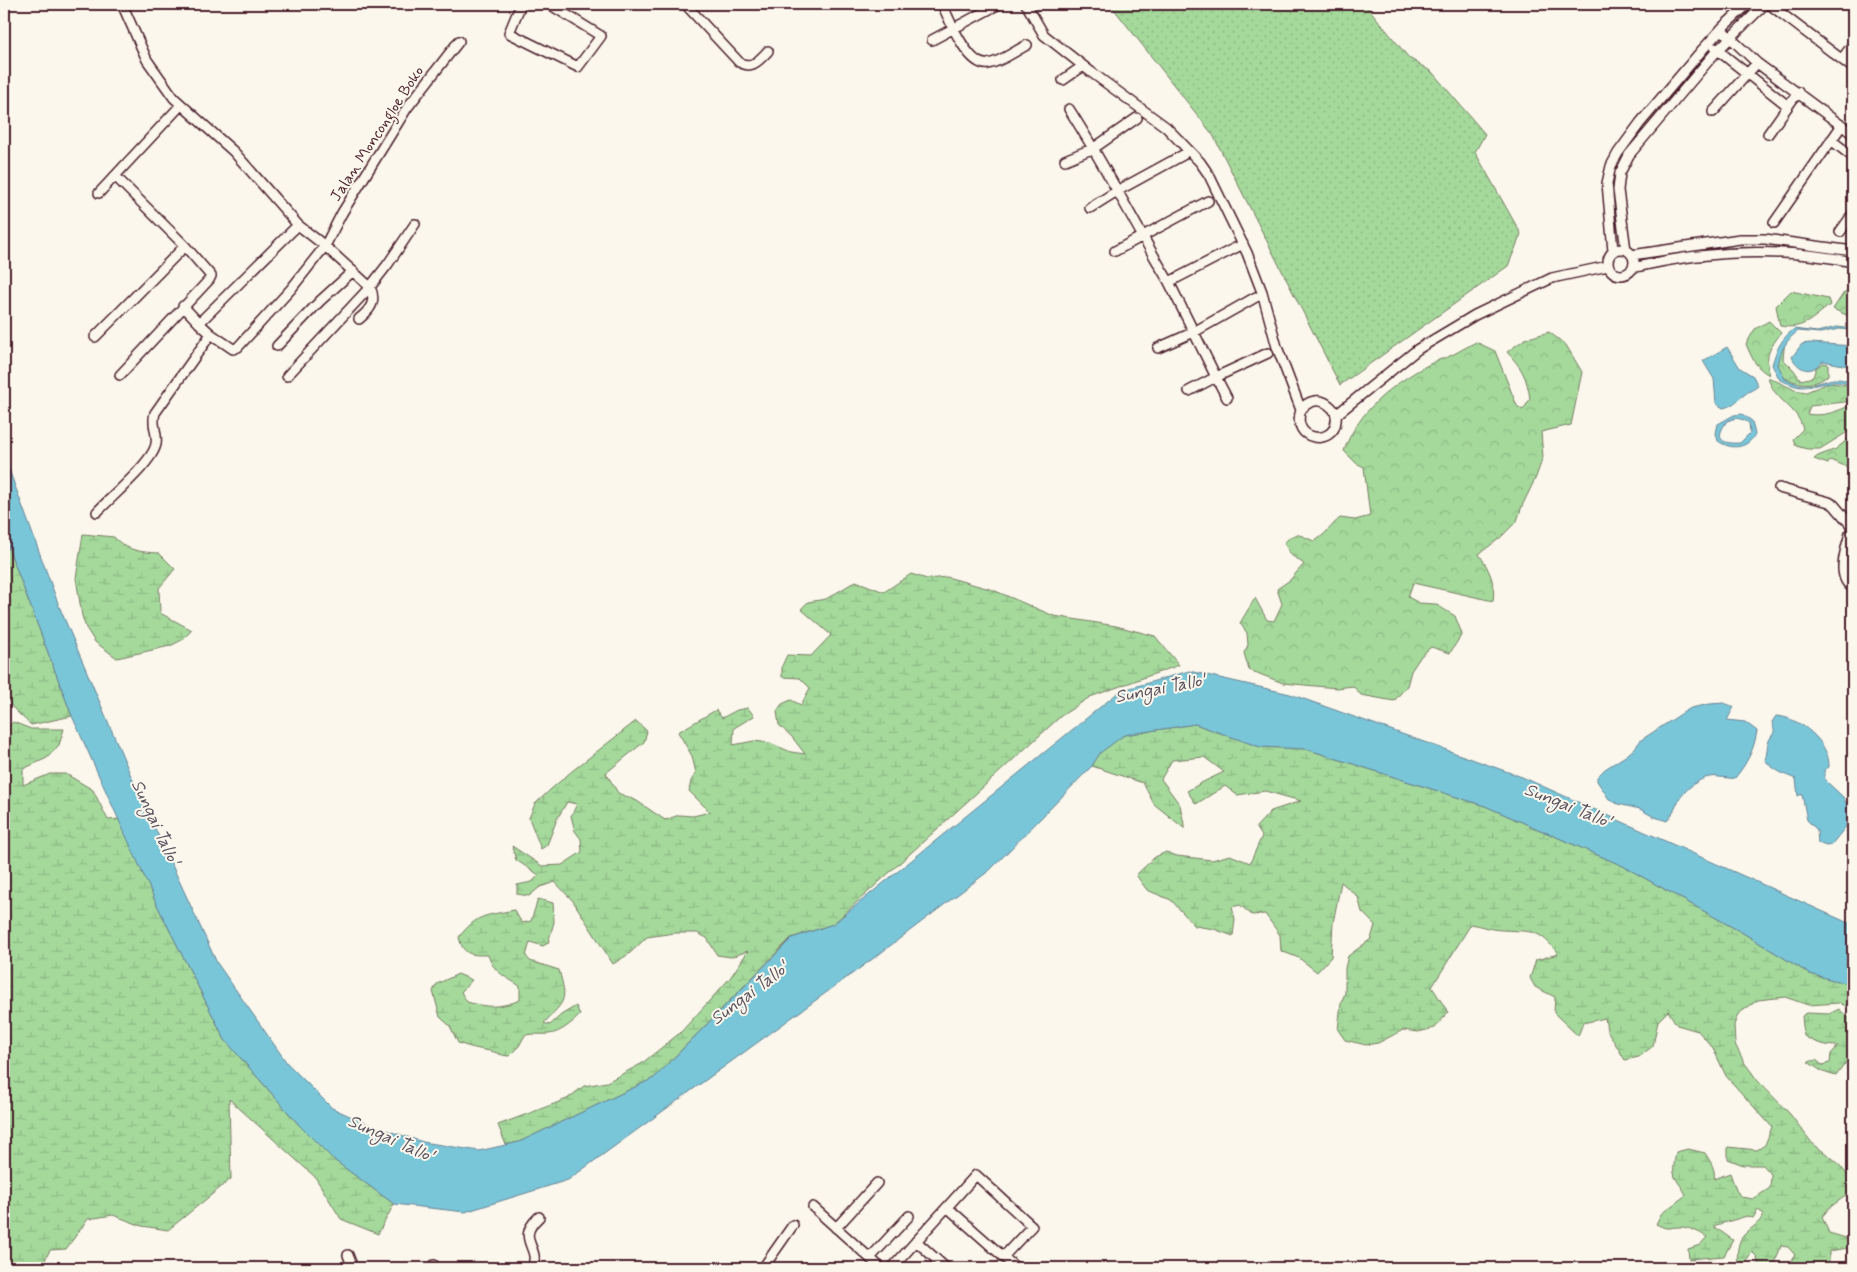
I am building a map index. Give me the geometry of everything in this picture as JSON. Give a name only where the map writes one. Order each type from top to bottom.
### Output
[{"type":"street","points":[[122,4],[147,60],[166,90],[234,152],[298,225],[325,246],[370,287],[374,294],[373,303],[359,319]]},
{"type":"street","points":[[521,4],[508,33],[578,68],[600,36],[549,4]]},
{"type":"street","points":[[686,4],[743,65],[756,63],[768,51]]},
{"type":"street","points":[[942,4],[974,60],[983,64],[994,62],[1027,44]]},
{"type":"street","points":[[932,40],[999,4]]},
{"type":"street","points":[[1026,4],[1044,35],[1166,127],[1200,162],[1209,175],[1243,244],[1262,292],[1277,347],[1301,410],[1299,421],[1303,431],[1312,437],[1318,438],[1332,431],[1335,426],[1336,415],[1330,405],[1320,401],[1309,403],[1301,410]]},
{"type":"street","points":[[1613,251],[1607,188],[1612,166],[1618,154],[1640,123],[1721,29],[1748,4]]},
{"type":"street","points":[[1632,268],[1634,260],[1629,253],[1618,190],[1618,181],[1629,155],[1718,51],[1765,4]]},
{"type":"street","points":[[1769,4],[1853,68]]},
{"type":"street","points":[[1721,29],[1757,63],[1853,134]]},
{"type":"street","name":"Jalan Moncongloe Boko","points":[[183,306],[211,334],[230,348],[236,349],[291,289],[325,246],[342,213],[407,108],[459,41]]},
{"type":"street","points":[[1709,43],[1788,106]]},
{"type":"street","points":[[1842,59],[1853,44]]},
{"type":"street","points":[[1714,112],[1757,63]]},
{"type":"street","points":[[1063,80],[1083,66]]},
{"type":"street","points":[[1768,134],[1798,92]]},
{"type":"street","points":[[99,194],[181,105]]},
{"type":"street","points":[[1070,109],[1169,282],[1227,398]]},
{"type":"street","points":[[1065,160],[1094,148],[1137,118]]},
{"type":"street","points":[[1774,223],[1842,125]]},
{"type":"street","points":[[1832,140],[1853,157]]},
{"type":"street","points":[[1090,208],[1183,155]]},
{"type":"street","points":[[115,176],[185,246],[211,276],[120,375]]},
{"type":"street","points":[[1115,251],[1208,201]]},
{"type":"street","points":[[1840,232],[1853,214]]},
{"type":"street","points":[[287,376],[370,287],[415,224]]},
{"type":"street","points":[[199,323],[298,225]]},
{"type":"street","points":[[1853,251],[1765,239],[1740,240],[1629,253],[1621,249],[1613,251],[1608,258],[1608,266],[1618,274],[1626,273],[1632,268],[1652,263],[1708,254],[1757,251],[1780,252],[1853,262]]},
{"type":"street","points":[[1169,282],[1243,244]]},
{"type":"street","points":[[95,337],[185,246]]},
{"type":"street","points":[[1336,415],[1418,349],[1475,315],[1552,278],[1608,266]]},
{"type":"street","points":[[277,346],[352,271]]},
{"type":"street","points":[[1158,348],[1194,332],[1256,297]]},
{"type":"street","points":[[97,512],[142,467],[154,451],[156,445],[153,420],[155,413],[211,334]]},
{"type":"street","points":[[1189,392],[1268,352]]},
{"type":"street","points":[[1779,488],[1829,502],[1852,528],[1844,577],[1847,584],[1853,588]]},
{"type":"street","points":[[892,1268],[976,1175],[1032,1226],[1004,1257]]},
{"type":"street","points":[[836,1228],[877,1183]]},
{"type":"street","points":[[813,1207],[881,1268]]},
{"type":"street","points":[[947,1207],[1016,1268]]},
{"type":"street","points":[[870,1258],[908,1216]]},
{"type":"street","points":[[532,1268],[535,1256],[529,1240],[529,1229],[531,1224],[539,1217]]},
{"type":"street","points":[[763,1268],[793,1225]]},
{"type":"street","points":[[916,1241],[946,1268]]},
{"type":"street","points":[[348,1255],[353,1268]]},
{"type":"green space","points":[[1110,4],[1365,4],[1409,58],[1432,72],[1485,134],[1475,152],[1521,234],[1508,266],[1340,385],[1213,135]]},
{"type":"green space","points":[[1853,283],[1853,318],[1833,309]]},
{"type":"green space","points":[[1791,291],[1828,299],[1830,305],[1802,325],[1780,326],[1776,306]]},
{"type":"green space","points":[[1769,321],[1781,333],[1769,352],[1769,375],[1757,365],[1746,344],[1755,329]]},
{"type":"green space","points":[[1549,332],[1566,345],[1582,372],[1571,425],[1541,432],[1543,457],[1517,521],[1500,538],[1479,554],[1491,576],[1494,594],[1493,601],[1413,583],[1408,597],[1419,603],[1435,604],[1455,616],[1462,634],[1450,653],[1431,647],[1421,656],[1411,671],[1407,686],[1394,701],[1361,695],[1353,686],[1337,688],[1283,683],[1249,670],[1244,653],[1248,645],[1247,633],[1240,623],[1255,598],[1267,620],[1274,621],[1282,604],[1277,589],[1290,580],[1304,564],[1291,555],[1284,543],[1295,535],[1314,541],[1321,537],[1340,518],[1355,520],[1370,516],[1364,467],[1356,463],[1344,451],[1350,436],[1368,410],[1380,398],[1420,369],[1476,342],[1495,351],[1517,406],[1523,410],[1530,399],[1527,385],[1520,368],[1507,352],[1525,339]]},
{"type":"green space","points":[[1785,339],[1783,359],[1801,380],[1813,377],[1816,368],[1823,363],[1828,364],[1828,375],[1816,382],[1802,383],[1788,380],[1777,372],[1777,352]]},
{"type":"green space","points":[[1768,377],[1795,390],[1806,392],[1829,383],[1846,385],[1853,389],[1853,401],[1810,406],[1807,414],[1819,415],[1829,413],[1851,405],[1853,424],[1849,431],[1820,449],[1807,449],[1796,446],[1793,439],[1803,429],[1800,421],[1796,414],[1775,392]]},
{"type":"green space","points":[[1853,435],[1853,467],[1850,468],[1830,460],[1828,464],[1814,459],[1836,449]]},
{"type":"green space","points":[[83,534],[114,537],[134,550],[159,553],[175,569],[159,588],[160,613],[192,630],[182,640],[170,646],[117,658],[95,642],[86,628],[82,616],[76,578]]},
{"type":"green space","points":[[4,536],[72,716],[31,725],[13,708],[7,697],[4,683],[8,664],[4,661]]},
{"type":"green space","points":[[911,574],[927,579],[947,577],[993,590],[1054,616],[1116,626],[1155,636],[1179,665],[1090,697],[1061,716],[833,924],[791,938],[654,1078],[519,1142],[506,1145],[498,1125],[567,1099],[584,1086],[607,1082],[641,1064],[681,1032],[730,978],[748,951],[731,957],[717,955],[707,938],[697,933],[675,933],[647,937],[629,954],[613,964],[573,901],[555,882],[540,887],[529,896],[517,894],[517,885],[532,882],[539,875],[516,860],[512,846],[542,866],[562,865],[582,852],[581,839],[575,831],[571,816],[577,804],[567,802],[557,819],[547,845],[541,849],[529,818],[535,804],[572,771],[636,721],[647,731],[644,742],[606,773],[618,793],[637,801],[665,820],[679,815],[693,816],[710,812],[689,791],[691,781],[696,773],[692,756],[678,732],[716,710],[722,718],[737,710],[748,708],[754,716],[734,728],[733,745],[754,741],[770,743],[791,752],[805,754],[792,737],[779,725],[777,711],[782,704],[791,700],[801,705],[810,688],[800,678],[782,677],[782,666],[787,655],[811,656],[831,635],[801,609],[808,602],[826,599],[856,581],[884,592]]},
{"type":"green space","points":[[13,722],[31,729],[64,729],[59,745],[47,758],[23,769],[23,785],[50,774],[66,774],[93,790],[108,820],[119,819],[158,907],[225,1040],[300,1126],[334,1160],[394,1204],[378,1234],[341,1219],[315,1177],[229,1099],[231,1179],[168,1230],[142,1226],[113,1215],[88,1219],[66,1249],[50,1250],[41,1268],[18,1268],[13,1264],[4,1268],[4,730]]},
{"type":"green space","points":[[1195,724],[1260,747],[1306,749],[1485,806],[1623,866],[1743,933],[1810,974],[1853,985],[1853,1009],[1839,1003],[1808,1005],[1785,997],[1758,1000],[1738,1014],[1734,1025],[1735,1044],[1744,1062],[1758,1081],[1790,1114],[1812,1143],[1836,1161],[1850,1178],[1851,1192],[1829,1208],[1822,1217],[1829,1233],[1853,1240],[1853,1243],[1848,1248],[1829,1251],[1829,1262],[1835,1268],[1786,1268],[1795,1255],[1788,1247],[1781,1246],[1776,1260],[1776,1268],[1759,1268],[1757,1257],[1752,1252],[1744,1266],[1738,1268],[1737,1255],[1740,1241],[1764,1214],[1758,1210],[1753,1218],[1747,1216],[1713,1226],[1733,1240],[1724,1256],[1689,1259],[1688,1249],[1700,1245],[1707,1237],[1687,1228],[1666,1228],[1656,1224],[1661,1214],[1686,1195],[1674,1174],[1676,1152],[1688,1149],[1705,1153],[1711,1162],[1714,1179],[1730,1173],[1736,1190],[1741,1197],[1753,1199],[1770,1188],[1771,1174],[1763,1165],[1743,1165],[1728,1159],[1728,1147],[1757,1150],[1765,1145],[1772,1127],[1726,1076],[1713,1048],[1698,1031],[1677,1025],[1668,1011],[1658,1021],[1653,1046],[1639,1057],[1625,1060],[1607,1030],[1605,1018],[1583,1023],[1578,1036],[1554,1013],[1555,997],[1535,987],[1530,978],[1536,960],[1558,954],[1540,936],[1534,933],[1495,929],[1471,924],[1432,987],[1448,1012],[1435,1028],[1418,1032],[1403,1030],[1378,1043],[1366,1045],[1345,1040],[1338,1030],[1341,1003],[1345,993],[1345,968],[1348,956],[1371,939],[1375,925],[1362,912],[1358,897],[1341,882],[1333,923],[1331,957],[1317,972],[1299,958],[1281,951],[1280,935],[1265,914],[1252,915],[1240,905],[1232,907],[1235,919],[1233,936],[1214,929],[1195,926],[1171,900],[1147,890],[1136,875],[1155,857],[1166,852],[1177,856],[1212,860],[1230,855],[1250,863],[1262,836],[1256,827],[1271,811],[1301,801],[1265,791],[1237,795],[1225,786],[1196,804],[1187,791],[1224,772],[1204,757],[1172,760],[1161,779],[1180,805],[1185,829],[1154,804],[1143,783],[1092,766],[1099,753],[1124,735]]},
{"type":"green space","points":[[538,899],[553,903],[554,922],[548,943],[543,946],[530,942],[526,956],[530,961],[559,970],[564,995],[560,1005],[544,1023],[550,1025],[561,1015],[576,1006],[580,1015],[557,1032],[525,1035],[519,1046],[509,1056],[458,1043],[450,1026],[440,1017],[433,991],[437,984],[458,974],[472,980],[461,992],[467,1002],[494,1006],[506,1005],[520,1000],[520,986],[497,970],[488,955],[473,954],[466,951],[459,937],[477,919],[489,915],[514,910],[522,923],[531,921]]},
{"type":"green space","points":[[1839,1009],[1853,1022],[1853,1062],[1847,1061],[1836,1076],[1823,1072],[1808,1062],[1816,1060],[1822,1065],[1830,1063],[1831,1054],[1838,1046],[1820,1044],[1804,1036],[1802,1016],[1807,1013],[1829,1014]]},
{"type":"water","points":[[1837,327],[1853,330],[1839,329],[1820,333],[1798,331],[1785,346],[1778,365],[1785,379],[1799,384],[1804,385],[1839,379],[1853,384],[1853,386],[1833,382],[1799,387],[1780,380],[1772,365],[1775,354],[1789,333],[1794,329],[1817,332]]},
{"type":"water","points":[[1802,344],[1853,346],[1853,367],[1823,361],[1809,370],[1797,365],[1792,357]]},
{"type":"water","points":[[1727,347],[1740,368],[1753,376],[1758,386],[1732,405],[1723,408],[1716,403],[1714,379],[1703,361]]},
{"type":"water","points":[[1742,414],[1752,421],[1755,435],[1747,443],[1738,447],[1728,446],[1718,441],[1716,433],[1718,424],[1734,415]],"holes":[[[1736,418],[1749,423],[1750,433],[1740,443],[1728,443],[1722,439],[1720,436],[1721,432],[1727,421]]]},
{"type":"water","name":"Sungai Tallo'","points":[[4,456],[59,606],[131,776],[217,963],[287,1063],[332,1108],[370,1125],[423,1142],[479,1151],[519,1142],[654,1078],[792,938],[833,924],[1120,691],[1189,671],[1290,694],[1522,777],[1853,925],[1853,985],[1810,974],[1743,933],[1623,866],[1485,806],[1306,749],[1260,747],[1195,724],[1124,735],[1100,753],[1092,766],[990,870],[878,955],[568,1180],[465,1212],[394,1204],[334,1160],[300,1126],[225,1040],[158,907],[72,716],[4,536]]},
{"type":"water","points":[[1724,703],[1734,707],[1727,720],[1745,722],[1757,731],[1749,756],[1735,778],[1713,777],[1696,782],[1682,795],[1667,821],[1652,816],[1640,809],[1618,804],[1609,799],[1597,781],[1597,777],[1605,769],[1627,755],[1641,740],[1691,708]]},
{"type":"water","points":[[1776,716],[1785,717],[1803,726],[1819,740],[1828,758],[1829,767],[1824,770],[1825,780],[1843,797],[1852,814],[1848,824],[1831,845],[1826,846],[1818,843],[1817,830],[1807,820],[1802,794],[1798,796],[1796,779],[1783,774],[1765,760],[1768,743],[1774,732],[1772,722]]}]
